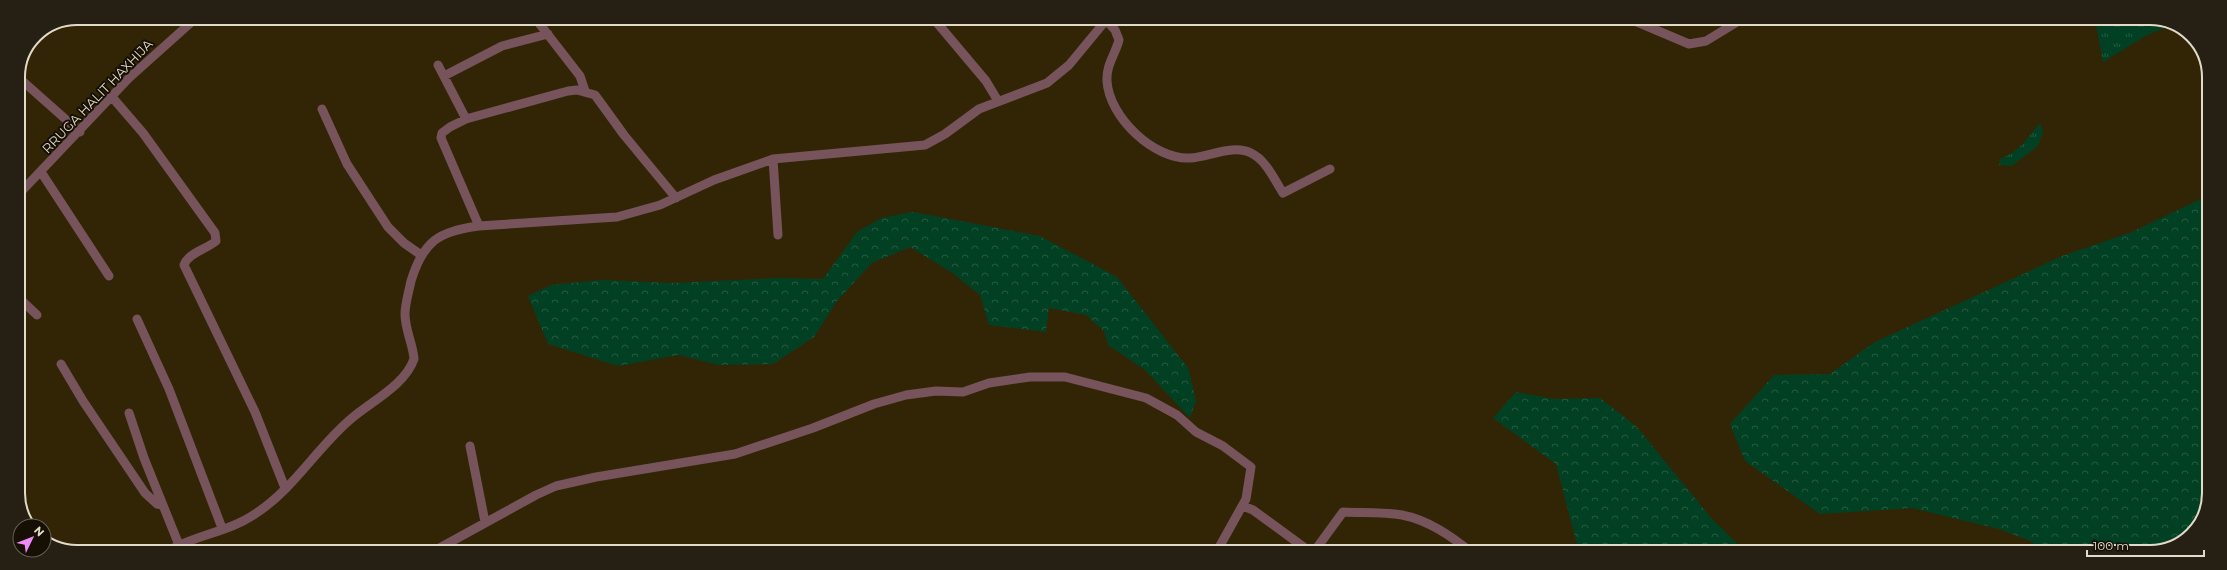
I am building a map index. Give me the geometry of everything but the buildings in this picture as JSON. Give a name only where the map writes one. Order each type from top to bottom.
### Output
[{"type":"street","name":"RRUGA HALIT HAXHIJA","points":[[25,188],[146,61],[188,25]]},
{"type":"street","points":[[541,25],[580,76],[585,91]]},
{"type":"street","points":[[939,25],[986,81],[998,101]]},
{"type":"street","points":[[129,413],[162,505],[179,545],[222,528],[254,515],[308,467],[342,427],[391,388],[412,366],[413,352],[405,314],[410,286],[421,254],[429,244],[440,237],[461,229],[479,226],[617,217],[647,210],[714,180],[774,159],[925,145],[940,137],[979,109],[1034,89],[1060,74],[1102,25]]},
{"type":"street","points":[[1111,25],[1115,30],[1118,40],[1108,65],[1107,83],[1111,96],[1126,123],[1135,133],[1157,150],[1182,158],[1191,158],[1230,151],[1250,152],[1268,169],[1283,193],[1330,169]]},
{"type":"street","points":[[1644,25],[1689,44],[1706,41],[1732,25]]},
{"type":"street","points":[[444,76],[502,46],[548,34]]},
{"type":"street","points":[[438,65],[466,119]]},
{"type":"street","points":[[25,82],[80,132]]},
{"type":"street","points":[[479,226],[441,138],[442,133],[466,119],[568,91],[585,91],[592,93],[599,99],[624,135],[676,198]]},
{"type":"street","points":[[112,97],[143,133],[215,233],[216,240],[209,247],[189,258],[184,265],[255,412],[285,488]]},
{"type":"street","points":[[322,109],[347,164],[388,227],[404,243],[421,254]]},
{"type":"street","points":[[774,159],[778,235]]},
{"type":"street","points":[[41,172],[109,276]]},
{"type":"street","points":[[25,304],[37,315]]},
{"type":"street","points":[[137,319],[169,388],[222,528]]},
{"type":"street","points":[[61,364],[83,401],[141,488],[150,499],[162,505]]},
{"type":"street","points":[[445,545],[485,522],[556,486],[596,477],[735,454],[800,433],[890,398],[923,392],[963,392],[989,383],[1049,376],[1082,380],[1134,394],[1157,403],[1177,415],[1196,432],[1223,446],[1251,467],[1248,493],[1243,506],[1221,545]]},
{"type":"street","points":[[470,446],[485,522]]},
{"type":"street","points":[[1243,506],[1253,510],[1301,545]]},
{"type":"street","points":[[1318,545],[1343,512],[1395,514],[1411,518],[1437,529],[1461,545]]},
{"type":"green space","points":[[2096,25],[2150,25],[2165,28],[2147,35],[2103,62]]},
{"type":"green space","points":[[2040,123],[2043,131],[2038,146],[2011,166],[1999,165],[2000,159],[2019,148]]},
{"type":"green space","points":[[2202,198],[2202,493],[2201,503],[2195,519],[2182,534],[2176,538],[2160,544],[2150,545],[2032,545],[2033,542],[1999,529],[1912,508],[1820,514],[1745,461],[1730,424],[1774,375],[1830,374],[1875,342],[2062,256],[2132,232]]},
{"type":"green space","points":[[913,212],[1040,236],[1117,277],[1188,368],[1196,400],[1190,418],[1145,370],[1108,345],[1104,331],[1086,315],[1049,308],[1046,332],[989,325],[980,295],[951,272],[910,247],[872,263],[837,301],[814,337],[773,364],[719,365],[678,355],[618,366],[548,344],[528,296],[551,285],[602,280],[671,283],[780,278],[823,279],[857,232],[881,218]]},
{"type":"green space","points":[[1516,392],[1554,399],[1600,398],[1637,427],[1712,519],[1739,545],[1577,545],[1556,464],[1493,418]]}]
